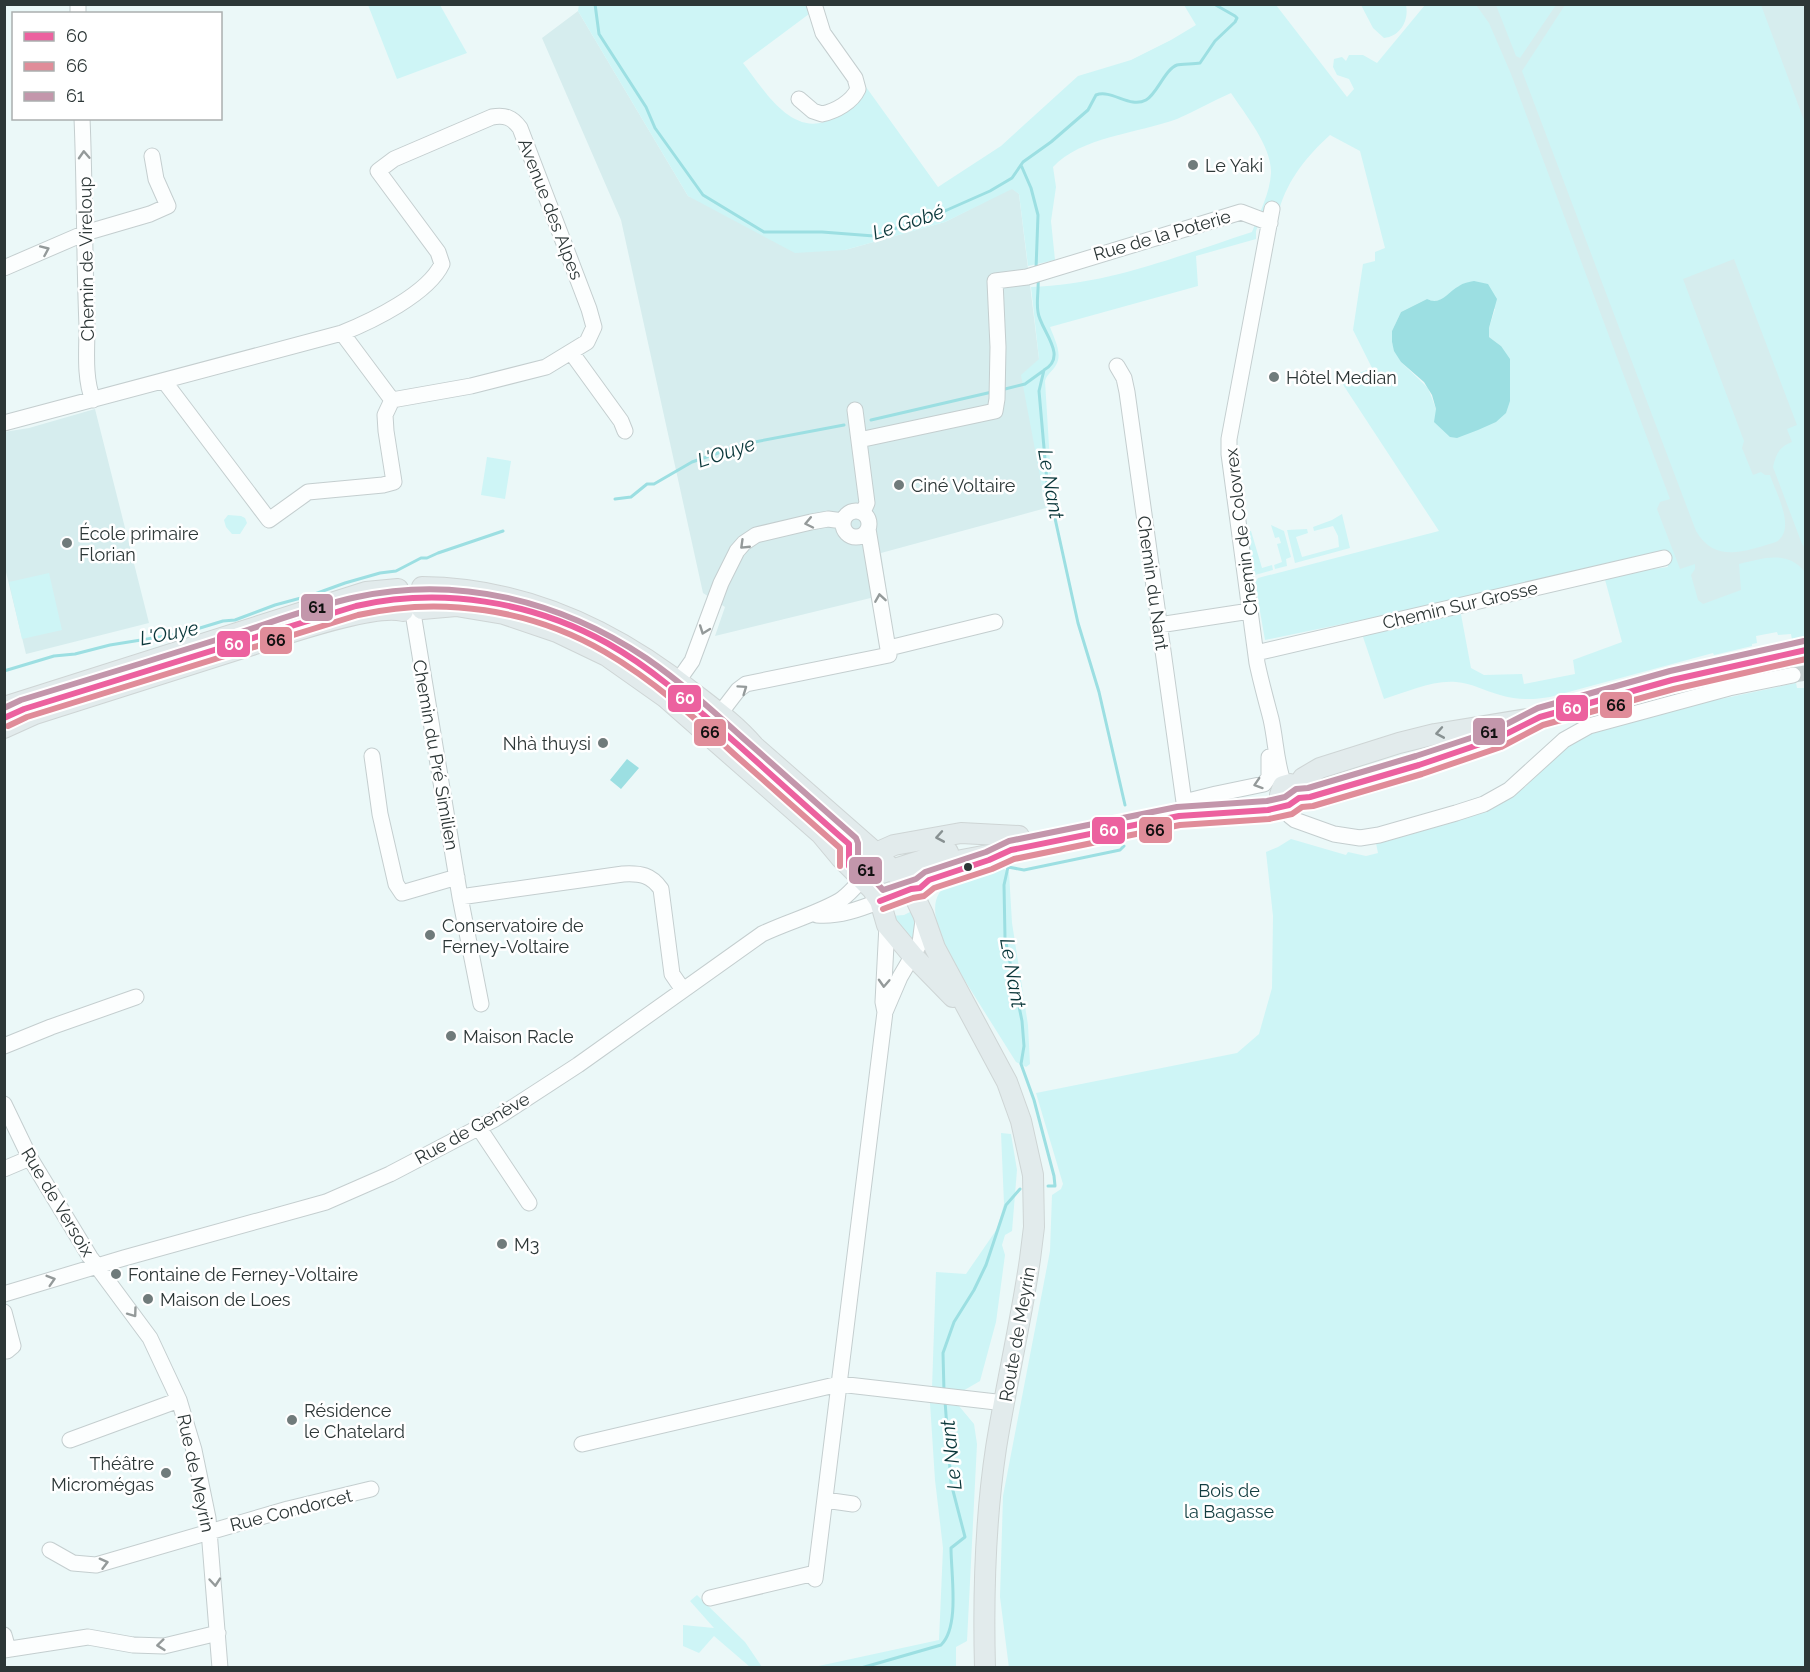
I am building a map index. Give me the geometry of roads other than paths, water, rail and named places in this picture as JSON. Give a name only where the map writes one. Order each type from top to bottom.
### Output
[{"type":"main road","points":[[411,582],[422,586],[426,598],[413,611],[396,603],[395,593],[406,583],[411,582]]},
{"type":"main road","name":"Route de Meyrin","points":[[422,586],[490,594],[559,613],[616,640],[678,681],[738,729],[754,746],[876,853],[910,889],[923,914],[935,948],[998,1065],[1014,1100],[1026,1138],[1033,1175],[1034,1227],[1030,1259],[996,1447],[987,1528],[983,1612],[985,1668]]},
{"type":"main road","points":[[4,707],[366,592],[398,589]]},
{"type":"main road","points":[[4,728],[35,714],[300,630],[364,614],[447,606],[504,614],[557,632],[608,656],[665,697],[821,834],[880,901],[910,889],[933,868],[952,861],[1079,838],[1179,816],[1268,810],[1289,794],[1304,778],[1320,768],[1399,743],[1435,734],[1539,717],[1791,652]]},
{"type":"main road","points":[[863,879],[951,851],[1184,802],[1223,800],[1250,803],[1289,794]]},
{"type":"main road","points":[[876,853],[894,845],[961,833],[1019,836]]},
{"type":"main road","name":"Route de Meyrin","points":[[880,901],[887,925],[913,956],[969,1014]]},
{"type":"street","points":[[799,99],[813,111],[822,114],[846,103],[854,97],[858,89],[855,78],[823,33],[814,4]]},
{"type":"street","name":"Avenue des Alpes","points":[[4,423],[342,333],[379,317],[428,283],[437,274],[442,264],[438,252],[378,171],[394,159],[492,117],[501,116],[515,120],[520,128],[594,327],[587,342],[546,367],[522,374],[392,400]]},
{"type":"street","name":"Chemin de Vireloup","points":[[82,120],[89,385],[93,400]]},
{"type":"street","points":[[4,268],[85,233],[150,214],[168,206],[156,178],[152,156]]},
{"type":"street","name":"Rue de la Poterie","points":[[859,440],[995,411],[997,392],[995,281],[1027,277],[1047,269],[1241,212],[1271,216]]},
{"type":"street","name":"Chemin de Colovrex","points":[[1271,216],[1229,454],[1262,689],[1280,774],[1289,794]]},
{"type":"street","points":[[164,381],[269,520],[308,492],[394,482],[385,423],[385,415],[392,400],[342,333]]},
{"type":"street","points":[[571,352],[621,421],[625,431]]},
{"type":"street","name":"Chemin du Nant","points":[[1117,366],[1124,378],[1127,392],[1184,802]]},
{"type":"street","points":[[855,410],[867,503],[863,512]]},
{"type":"street","points":[[843,520],[854,510],[863,512],[869,521],[868,530],[889,652]]},
{"type":"street","points":[[665,697],[695,655],[721,583],[737,551],[744,543],[763,533],[828,519],[843,520]]},
{"type":"street","points":[[843,520],[845,531],[850,536],[862,536],[868,530]]},
{"type":"street","name":"Chemin Sur Grosse","points":[[1256,654],[1664,558]]},
{"type":"street","name":"Chemin du Pré Similien","points":[[413,611],[460,897],[481,1004]]},
{"type":"street","points":[[1159,625],[1250,611]]},
{"type":"street","points":[[705,733],[738,690],[746,684],[889,652],[995,622]]},
{"type":"street","points":[[1289,794],[1290,816],[1295,820],[1334,834],[1360,838],[1379,835],[1466,810],[1495,799],[1517,784],[1564,740],[1590,726],[1689,698],[1793,675]]},
{"type":"street","points":[[1184,802],[1266,783],[1270,772],[1268,760],[1273,734]]},
{"type":"street","points":[[372,756],[380,814],[396,884],[402,893],[457,878]]},
{"type":"street","points":[[460,897],[623,874],[647,875],[654,879],[661,889],[672,974],[683,990]]},
{"type":"street","name":"Rue de Genève","points":[[4,1294],[326,1202],[390,1174],[479,1128],[578,1065],[762,934],[780,925],[811,915],[839,901],[863,879]]},
{"type":"street","name":"Rue de Genève","points":[[811,915],[828,916],[867,907],[880,901]]},
{"type":"street","points":[[710,1598],[815,1576],[885,1012],[921,937],[923,914]]},
{"type":"street","points":[[885,1012],[883,1002],[887,925]]},
{"type":"street","points":[[4,1046],[136,997]]},
{"type":"street","name":"Rue de Versoix","points":[[4,1104],[30,1158],[97,1266]]},
{"type":"street","points":[[479,1128],[529,1203]]},
{"type":"street","points":[[4,1169],[30,1158]]},
{"type":"street","name":"Rue de Meyrin","points":[[97,1266],[150,1338],[179,1400],[194,1450],[209,1531],[220,1668]]},
{"type":"street","points":[[4,1312],[13,1341],[13,1346],[7,1351]]},
{"type":"street","points":[[582,1444],[839,1384],[1005,1403]]},
{"type":"street","points":[[70,1440],[179,1400]]},
{"type":"street","name":"Rue Condorcet","points":[[57,1570],[64,1564],[96,1565],[288,1509],[371,1490]]},
{"type":"street","points":[[825,1500],[853,1504]]},
{"type":"street","name":"Rue Condorcet","points":[[50,1550],[73,1563]]},
{"type":"street","points":[[6,1645],[95,1638],[134,1645],[164,1646],[218,1632]]},
{"type":"waterway","name":"Le Gobé","points":[[595,4],[599,34],[646,107],[655,128],[703,195],[764,232],[822,232],[874,236],[947,210],[990,191],[1012,178],[1023,162],[1051,142],[1088,110],[1096,95],[1108,95],[1134,102],[1146,100],[1173,67],[1200,63],[1215,41],[1235,22],[1237,18],[1235,16],[1214,4]]},
{"type":"waterway","name":"Le Nant","points":[[1021,165],[1031,188],[1038,215],[1036,269]]},
{"type":"waterway","name":"Le Nant","points":[[1038,279],[1038,312],[1054,350],[1054,358],[1044,370],[1039,391],[1047,482],[1078,623],[1099,692],[1125,805]]},
{"type":"waterway","name":"L'Ouye","points":[[1001,390],[1025,384],[1043,371]]},
{"type":"waterway","name":"L'Ouye","points":[[871,420],[992,392]]},
{"type":"waterway","name":"L'Ouye","points":[[615,499],[631,497],[647,484],[654,484],[692,462],[744,444],[844,425]]},
{"type":"waterway","name":"L'Ouye","points":[[4,671],[54,656],[172,635],[191,628],[235,620],[345,583],[396,571],[421,558],[427,558],[503,531]]},
{"type":"waterway","name":"Le Nant","points":[[1048,1186],[1055,1186],[1054,1176],[1034,1100],[1021,1064],[1024,1046],[1022,1021],[1005,938],[1004,885],[1008,867],[1024,870],[1120,850],[1124,846]]},
{"type":"waterway","name":"Le Nant","points":[[944,1392],[943,1353],[954,1322],[986,1265],[1006,1205],[1020,1189]]},
{"type":"waterway","name":"Le Nant","points":[[861,1668],[941,1645],[951,1626],[953,1613],[951,1548],[965,1537],[951,1483],[945,1401]]},
{"type":"tunnel","points":[[1793,675],[1806,673]]},
{"type":"place","name":"Le Yaki","points":[[1193,165]]},
{"type":"place","name":"Hôtel Median","points":[[1274,377]]},
{"type":"place","name":"Ciné Voltaire","points":[[899,485]]},
{"type":"place","name":"École primaire Florian","points":[[67,543]]},
{"type":"place","name":"Nhà thuysi","points":[[603,743]]},
{"type":"place","name":"Conservatoire de Ferney-Voltaire","points":[[430,935]]},
{"type":"place","name":"Maison Racle","points":[[451,1036]]},
{"type":"place","name":"M3","points":[[502,1244]]},
{"type":"place","name":"Fontaine de Ferney-Voltaire","points":[[116,1274]]},
{"type":"place","name":"Maison de Loes","points":[[148,1299]]},
{"type":"place","name":"Résidence le Chatelard","points":[[292,1420]]},
{"type":"place","name":"Théâtre Micromégas","points":[[166,1473]]},
{"type":"park label","name":"Bois de la Bagasse","points":[[1229,1500]]}]
